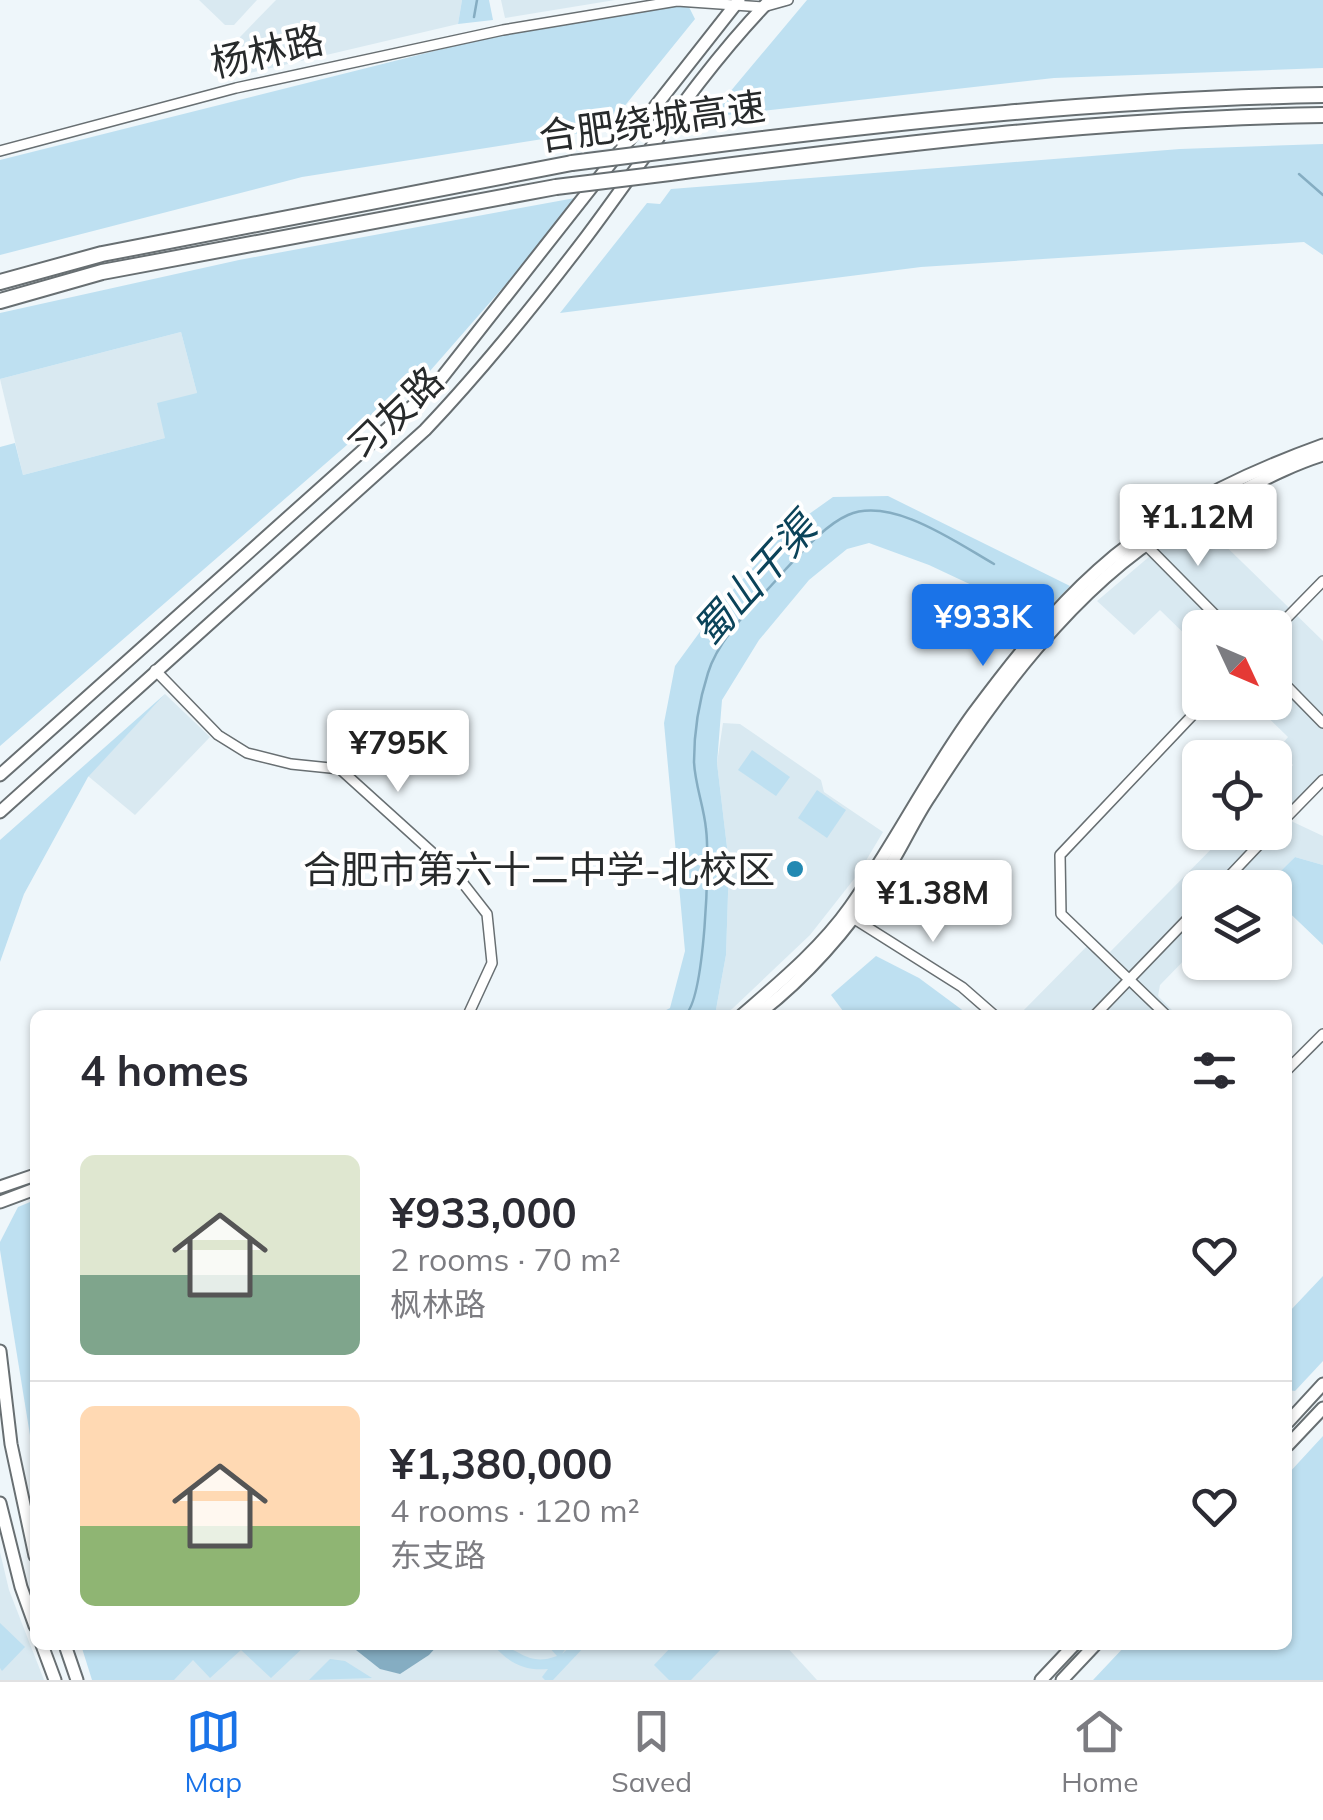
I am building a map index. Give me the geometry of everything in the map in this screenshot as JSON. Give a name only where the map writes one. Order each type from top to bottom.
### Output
[{"type":"highway","name":"合肥绕城高速","points":[[0,282],[102,254],[572,163],[894,122],[1236,97],[1323,95]]},
{"type":"highway","name":"合肥绕城高速","points":[[0,301],[102,272],[556,188],[893,144],[1240,116],[1323,115]]},
{"type":"main road","name":"习友路","points":[[0,775],[436,385],[736,3]]},
{"type":"main road","name":"习友路","points":[[2,807],[425,430],[477,376],[586,237],[695,86],[767,4]]},
{"type":"main road","points":[[1143,542],[1161,523],[1276,462],[1323,445]]},
{"type":"main road","points":[[764,1010],[840,937],[849,916],[973,715],[1033,639],[1098,570],[1143,542],[1291,465],[1323,454]]},
{"type":"main road","points":[[748,1010],[849,916]]},
{"type":"main road","points":[[0,1187],[30,1177]]},
{"type":"main road","points":[[0,1202],[30,1190]]},
{"type":"main road","points":[[0,1351],[11,1444],[30,1533]]},
{"type":"main road","points":[[1292,1413],[1323,1384]]},
{"type":"main road","points":[[1292,1441],[1323,1408]]},
{"type":"main road","points":[[0,1503],[30,1612]]},
{"type":"main road","points":[[44,1650],[54,1680]]},
{"type":"main road","points":[[66,1650],[77,1680]]},
{"type":"main road","points":[[1041,1680],[1069,1650]]},
{"type":"main road","points":[[1062,1680],[1090,1650]]},
{"type":"street","name":"杨林路","points":[[0,151],[236,88],[503,30],[678,1],[767,4],[788,0]]},
{"type":"street","points":[[1143,542],[1210,610]]},
{"type":"street","points":[[1292,613],[1323,581]]},
{"type":"street","points":[[155,670],[218,735],[247,753],[291,764],[340,769],[455,873],[487,914],[492,963],[470,1010]]},
{"type":"street","points":[[1292,691],[1323,722]]},
{"type":"street","points":[[1161,1010],[1061,914],[1060,855],[1188,720]]},
{"type":"street","points":[[1292,812],[1323,780]]},
{"type":"street","points":[[1235,870],[1255,850]]},
{"type":"street","points":[[849,916],[962,986],[988,1010]]},
{"type":"street","points":[[1100,1010],[1182,924]]},
{"type":"street","points":[[1292,1065],[1323,1034]]},
{"type":"shaded area","points":[[199,0],[257,0],[234,25],[225,25]]},
{"type":"shaded area","points":[[276,0],[462,0],[458,24],[241,75],[237,45],[240,37]]},
{"type":"shaded area","points":[[462,0],[489,0],[493,20],[458,24]]},
{"type":"shaded area","points":[[501,0],[615,0],[505,18]]},
{"type":"shaded area","points":[[807,0],[1323,0],[1323,68],[1054,78],[709,117]]},
{"type":"shaded area","points":[[688,5],[695,19],[606,129],[302,177],[0,255],[0,160],[530,27]]},
{"type":"shaded area","points":[[1323,144],[1323,255],[1304,242],[921,267],[560,313],[647,203],[660,204],[671,189],[1180,149]]},
{"type":"shaded area","points":[[575,198],[521,267],[423,379],[0,746],[0,447],[15,443],[23,475],[165,438],[157,403],[197,393],[181,332],[0,379],[0,313],[239,260]]},
{"type":"shaded area","points":[[181,332],[197,393],[165,438],[23,475],[0,379]]},
{"type":"shaded area","points":[[888,496],[1070,586],[1040,617],[929,565],[869,543],[847,549],[809,580],[759,640],[722,700],[717,763],[729,864],[726,955],[716,1010],[666,1010],[685,951],[664,723],[675,666],[721,603],[788,529],[833,497]]},
{"type":"shaded area","points":[[1202,523],[1291,610],[1182,610],[1182,631],[1160,610],[1134,635],[1097,601],[1163,545]]},
{"type":"shaded area","points":[[1292,611],[1323,641],[1323,788],[1292,820],[1292,740],[1286,740],[1288,737],[1270,720],[1292,720]]},
{"type":"shaded area","points":[[165,694],[210,737],[135,815],[88,776]]},
{"type":"shaded area","points":[[165,694],[88,777],[24,894],[0,962],[0,840]]},
{"type":"shaded area","name":"合肥市第六十二中学-北校区","points":[[723,723],[740,724],[821,780],[824,792],[883,832],[858,874],[810,935],[730,1010],[716,1010],[726,955],[729,864],[717,763]]},
{"type":"shaded area","points":[[752,750],[790,777],[776,796],[738,770]]},
{"type":"shaded area","points":[[817,790],[846,810],[827,838],[798,818]]},
{"type":"shaded area","points":[[1292,821],[1323,836],[1323,865],[1295,857],[1283,870],[1191,870],[1210,850],[1292,850]]},
{"type":"shaded area","points":[[1295,857],[1323,865],[1323,945],[1292,915],[1292,870],[1282,870]]},
{"type":"shaded area","points":[[1182,879],[1182,962],[1160,985],[1158,996],[1172,1010],[1024,1010],[1095,938],[1110,952]]},
{"type":"shaded area","points":[[876,956],[919,978],[962,1010],[842,1010],[831,995]]},
{"type":"shaded area","points":[[30,1202],[30,1435],[0,1250],[0,1242],[18,1207]]},
{"type":"shaded area","points":[[1323,1276],[1323,1361],[1295,1391],[1292,1391],[1292,1309]]},
{"type":"shaded area","points":[[1323,1436],[1323,1680],[1093,1680],[1121,1650],[1292,1650],[1292,1470]]},
{"type":"shaded area","points":[[0,1552],[9,1590],[44,1680],[0,1680]]},
{"type":"shaded area","points":[[0,1623],[25,1647],[2,1671],[0,1668]]},
{"type":"shaded area","points":[[83,1650],[241,1650],[210,1678],[193,1660],[174,1680],[92,1680]]},
{"type":"shaded area","points":[[157,1650],[790,1650],[817,1680],[150,1680]]},
{"type":"shaded area","points":[[241,1650],[301,1650],[271,1678]]},
{"type":"shaded area","points":[[356,1650],[434,1650],[400,1674],[380,1669]]},
{"type":"shaded area","points":[[498,1650],[546,1659],[557,1656],[552,1650],[565,1650],[562,1654],[566,1650],[581,1650],[553,1680],[542,1677],[548,1669],[532,1669]]},
{"type":"shaded area","points":[[668,1650],[720,1650],[691,1680],[669,1680],[654,1665]]},
{"type":"shaded area","points":[[330,1659],[345,1661],[372,1678],[309,1680]]},
{"type":"waterway","points":[[474,17],[477,0]]},
{"type":"waterway","name":"蜀山干渠","points":[[1299,174],[1323,195]]},
{"type":"waterway","name":"蜀山干渠","points":[[688,1010],[701,957],[707,868],[706,829],[694,762],[695,739],[705,684],[722,645],[806,547],[848,515],[865,511],[904,517],[924,524],[994,564]]},
{"type":"place","name":"合肥市第六十二中学-北校区","points":[[795,869]]}]
